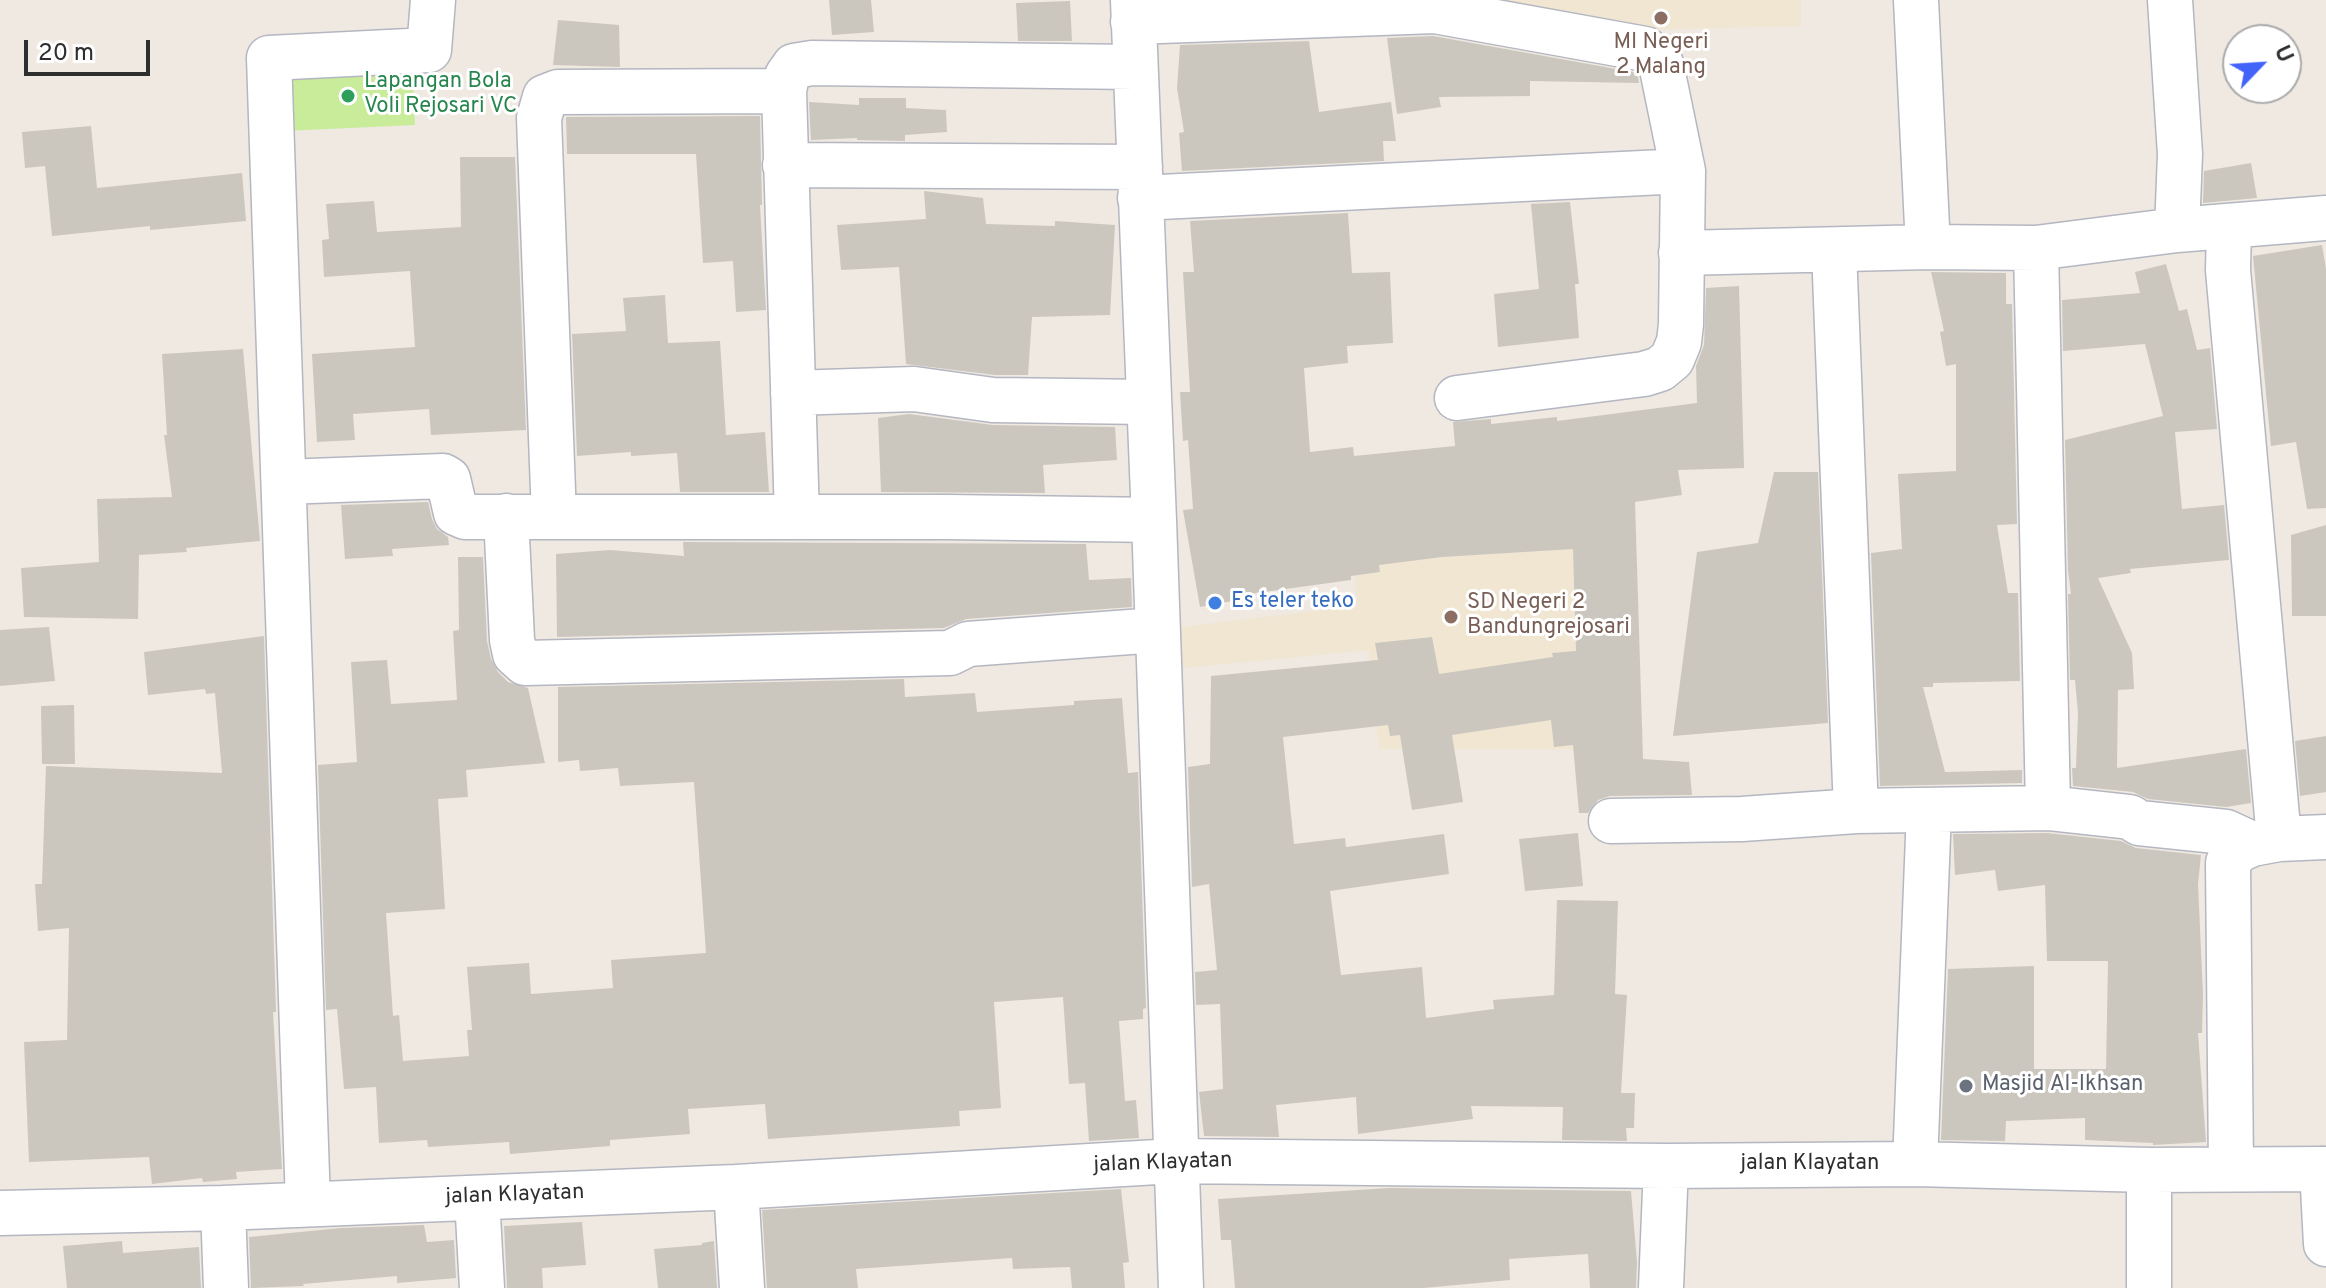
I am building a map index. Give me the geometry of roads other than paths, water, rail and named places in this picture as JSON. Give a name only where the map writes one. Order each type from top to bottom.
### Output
[{"type":"street","points":[[308,1204],[269,58],[429,50],[433,0]]},
{"type":"street","points":[[1916,0],[1928,247]]},
{"type":"street","points":[[2170,0],[2180,154],[2177,230]]},
{"type":"street","points":[[1181,1288],[1133,11],[1435,11],[1645,49],[1661,64],[1683,171],[1679,342],[1672,359],[1660,369],[1644,374],[1457,398]]},
{"type":"street","points":[[797,517],[784,91],[787,76],[794,66],[812,63],[1135,67]]},
{"type":"street","points":[[554,517],[539,118],[545,97],[558,92],[784,91]]},
{"type":"street","points":[[785,165],[1140,183],[1683,171]]},
{"type":"street","points":[[1681,253],[1928,247],[2036,248],[2177,230],[2326,218]]},
{"type":"street","points":[[2229,228],[2228,270],[2265,841]]},
{"type":"street","points":[[2036,248],[2048,808]]},
{"type":"street","points":[[1834,250],[1856,811]]},
{"type":"street","points":[[793,393],[914,389],[1004,401],[1149,402]]},
{"type":"street","points":[[284,482],[443,476],[448,479],[456,513],[465,517],[1154,520]]},
{"type":"street","points":[[506,516],[512,640],[515,654],[525,663],[950,653],[968,644],[1157,630]]},
{"type":"street","points":[[1611,821],[1742,819],[1856,811],[2048,808],[2130,817],[2139,823],[2226,832],[2265,841]]},
{"type":"street","points":[[1915,1164],[1929,811]]},
{"type":"street","points":[[2231,1169],[2228,863],[2237,851],[2265,841],[2326,837]]},
{"type":"street","name":"jalan Klayatan","points":[[0,1213],[223,1208],[736,1187],[1174,1161],[2324,1169]]},
{"type":"street","points":[[1661,1288],[1666,1166]]},
{"type":"street","points":[[2324,1169],[2326,1244]]},
{"type":"street","points":[[2149,1170],[2149,1288]]},
{"type":"street","points":[[736,1187],[742,1288]]},
{"type":"street","points":[[477,1198],[482,1288]]},
{"type":"street","points":[[223,1208],[226,1288]]},
{"type":"place","name":"MI Negeri 2 Malang","points":[[1661,18]]},
{"type":"place","name":"Lapangan Bola Voli Rejosari VC","points":[[348,96]]},
{"type":"place","name":"Es teler teko","points":[[1215,603]]},
{"type":"place","name":"SD Negeri 2 Bandungrejosari","points":[[1451,617]]},
{"type":"place","name":"Masjid Al-Ikhsan","points":[[1966,1086]]}]
